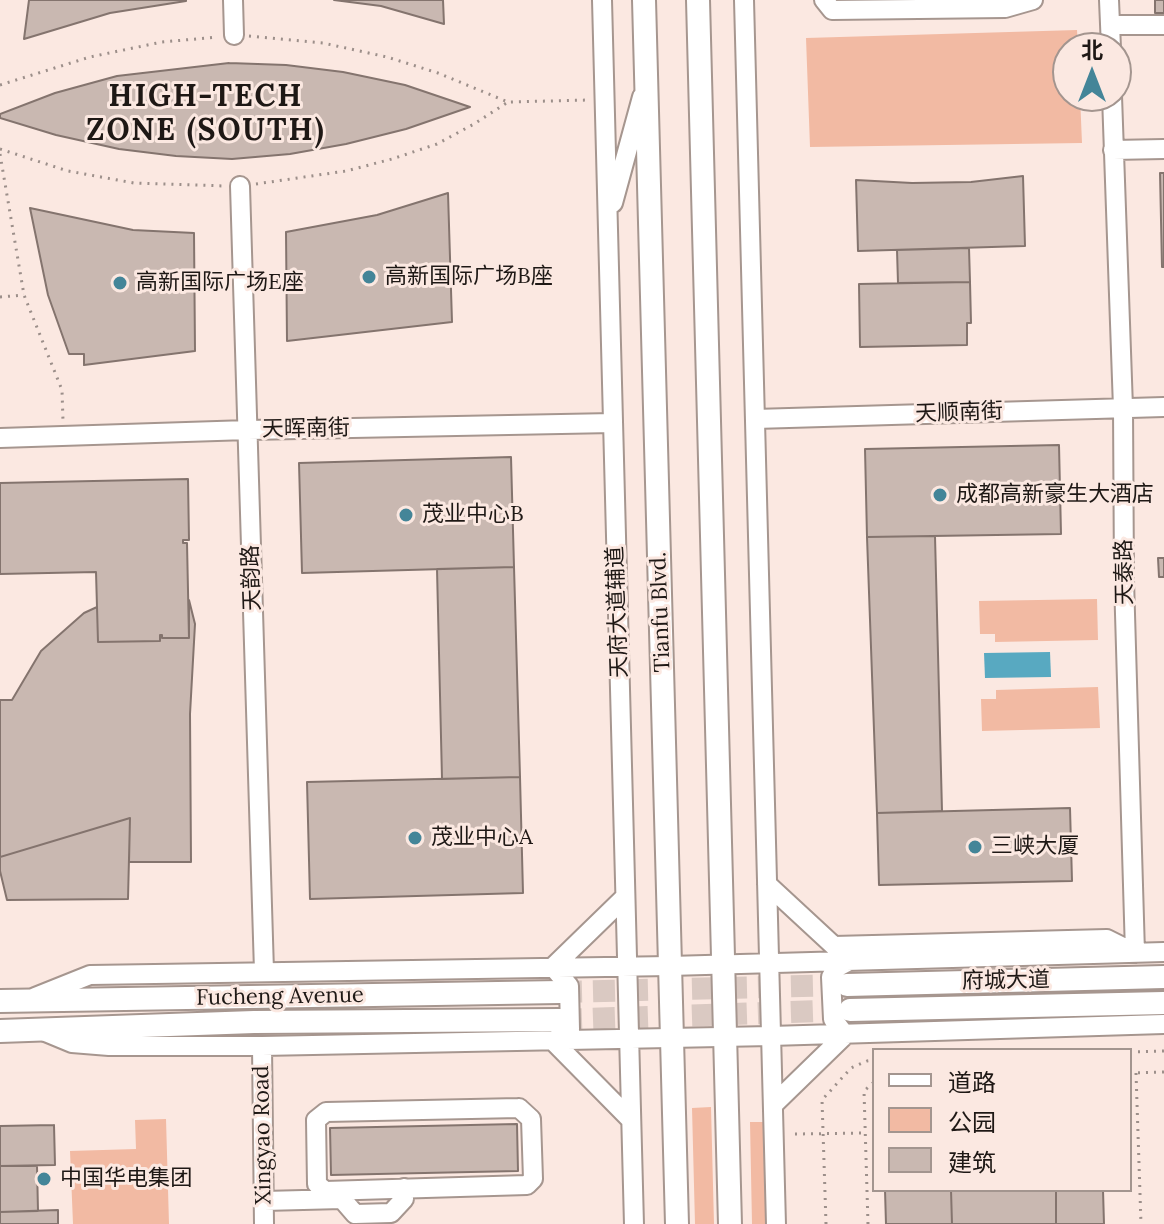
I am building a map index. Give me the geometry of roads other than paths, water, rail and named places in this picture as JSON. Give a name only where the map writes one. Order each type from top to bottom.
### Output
[{"type":"main road","name":"Tianfu Blvd.","points":[[644,0],[677,1224]]},
{"type":"main road","points":[[698,0],[730,1224]]},
{"type":"main road","name":"府城大道","points":[[847,985],[1164,977]]},
{"type":"main road","name":"Fucheng Avenue","points":[[0,1001],[560,992]]},
{"type":"main road","name":"府城大道","points":[[850,1010],[1164,1003]]},
{"type":"main road","name":"Fucheng Avenue","points":[[0,1031],[254,1022],[556,1030]]},
{"type":"street","points":[[233,0],[234,35]]},
{"type":"street","name":"天府大道辅道","points":[[602,0],[634,1224]]},
{"type":"street","points":[[744,0],[776,1224]]},
{"type":"street","points":[[824,0],[832,10],[848,10],[1005,8],[1033,0]]},
{"type":"street","points":[[1109,0],[1110,32]]},
{"type":"street","points":[[1110,25],[1164,25]]},
{"type":"street","points":[[608,224],[647,79]]},
{"type":"street","name":"天泰路","points":[[1112,112],[1123,408],[1124,580],[1135,953]]},
{"type":"street","points":[[1113,150],[1164,149]]},
{"type":"street","name":"天韵路","points":[[240,186],[264,971]]},
{"type":"street","name":"天顺南街","points":[[755,419],[1164,407]]},
{"type":"street","name":"天晖南街","points":[[0,438],[613,423]]},
{"type":"street","points":[[767,884],[834,946],[1107,939],[1135,953]]},
{"type":"street","points":[[553,967],[625,897]]},
{"type":"street","points":[[27,1000],[90,975],[670,966],[1164,952]]},
{"type":"street","points":[[845,1035],[833,1019],[831,977],[838,967],[851,960]]},
{"type":"street","points":[[40,1030],[72,1043],[109,1046],[262,1046],[570,1029],[569,986],[553,967]]},
{"type":"street","points":[[556,1030],[629,1039],[1164,1024]]},
{"type":"street","points":[[556,1030],[631,1120]]},
{"type":"street","points":[[773,1105],[845,1035]]},
{"type":"street","name":"Xingyao Road","points":[[262,1046],[264,1224]]},
{"type":"street","points":[[264,1201],[325,1195],[404,1188],[527,1185],[533,1179],[531,1119],[519,1108],[326,1112],[316,1120],[317,1184],[325,1195],[342,1199],[355,1214],[372,1219],[391,1213],[404,1199],[404,1188]]},
{"type":"water","points":[[1050,652],[1051,677],[985,678],[984,653]]},
{"type":"tunnel","points":[[560,992],[847,985]]},
{"type":"tunnel","points":[[560,1020],[850,1010]]},
{"type":"place","name":"高新国际广场B座","points":[[369,277]]},
{"type":"place","name":"高新国际广场E座","points":[[120,283]]},
{"type":"place","name":"成都高新豪生大酒店","points":[[940,495]]},
{"type":"place","name":"茂业中心B","points":[[406,515]]},
{"type":"place","name":"茂业中心A","points":[[415,838]]},
{"type":"place","name":"三峡大厦","points":[[975,847]]},
{"type":"place","name":"中国华电集团","points":[[44,1179]]},
{"type":"district","name":"HIGH-TECH ZONE (SOUTH)","points":[[206,114]]}]
